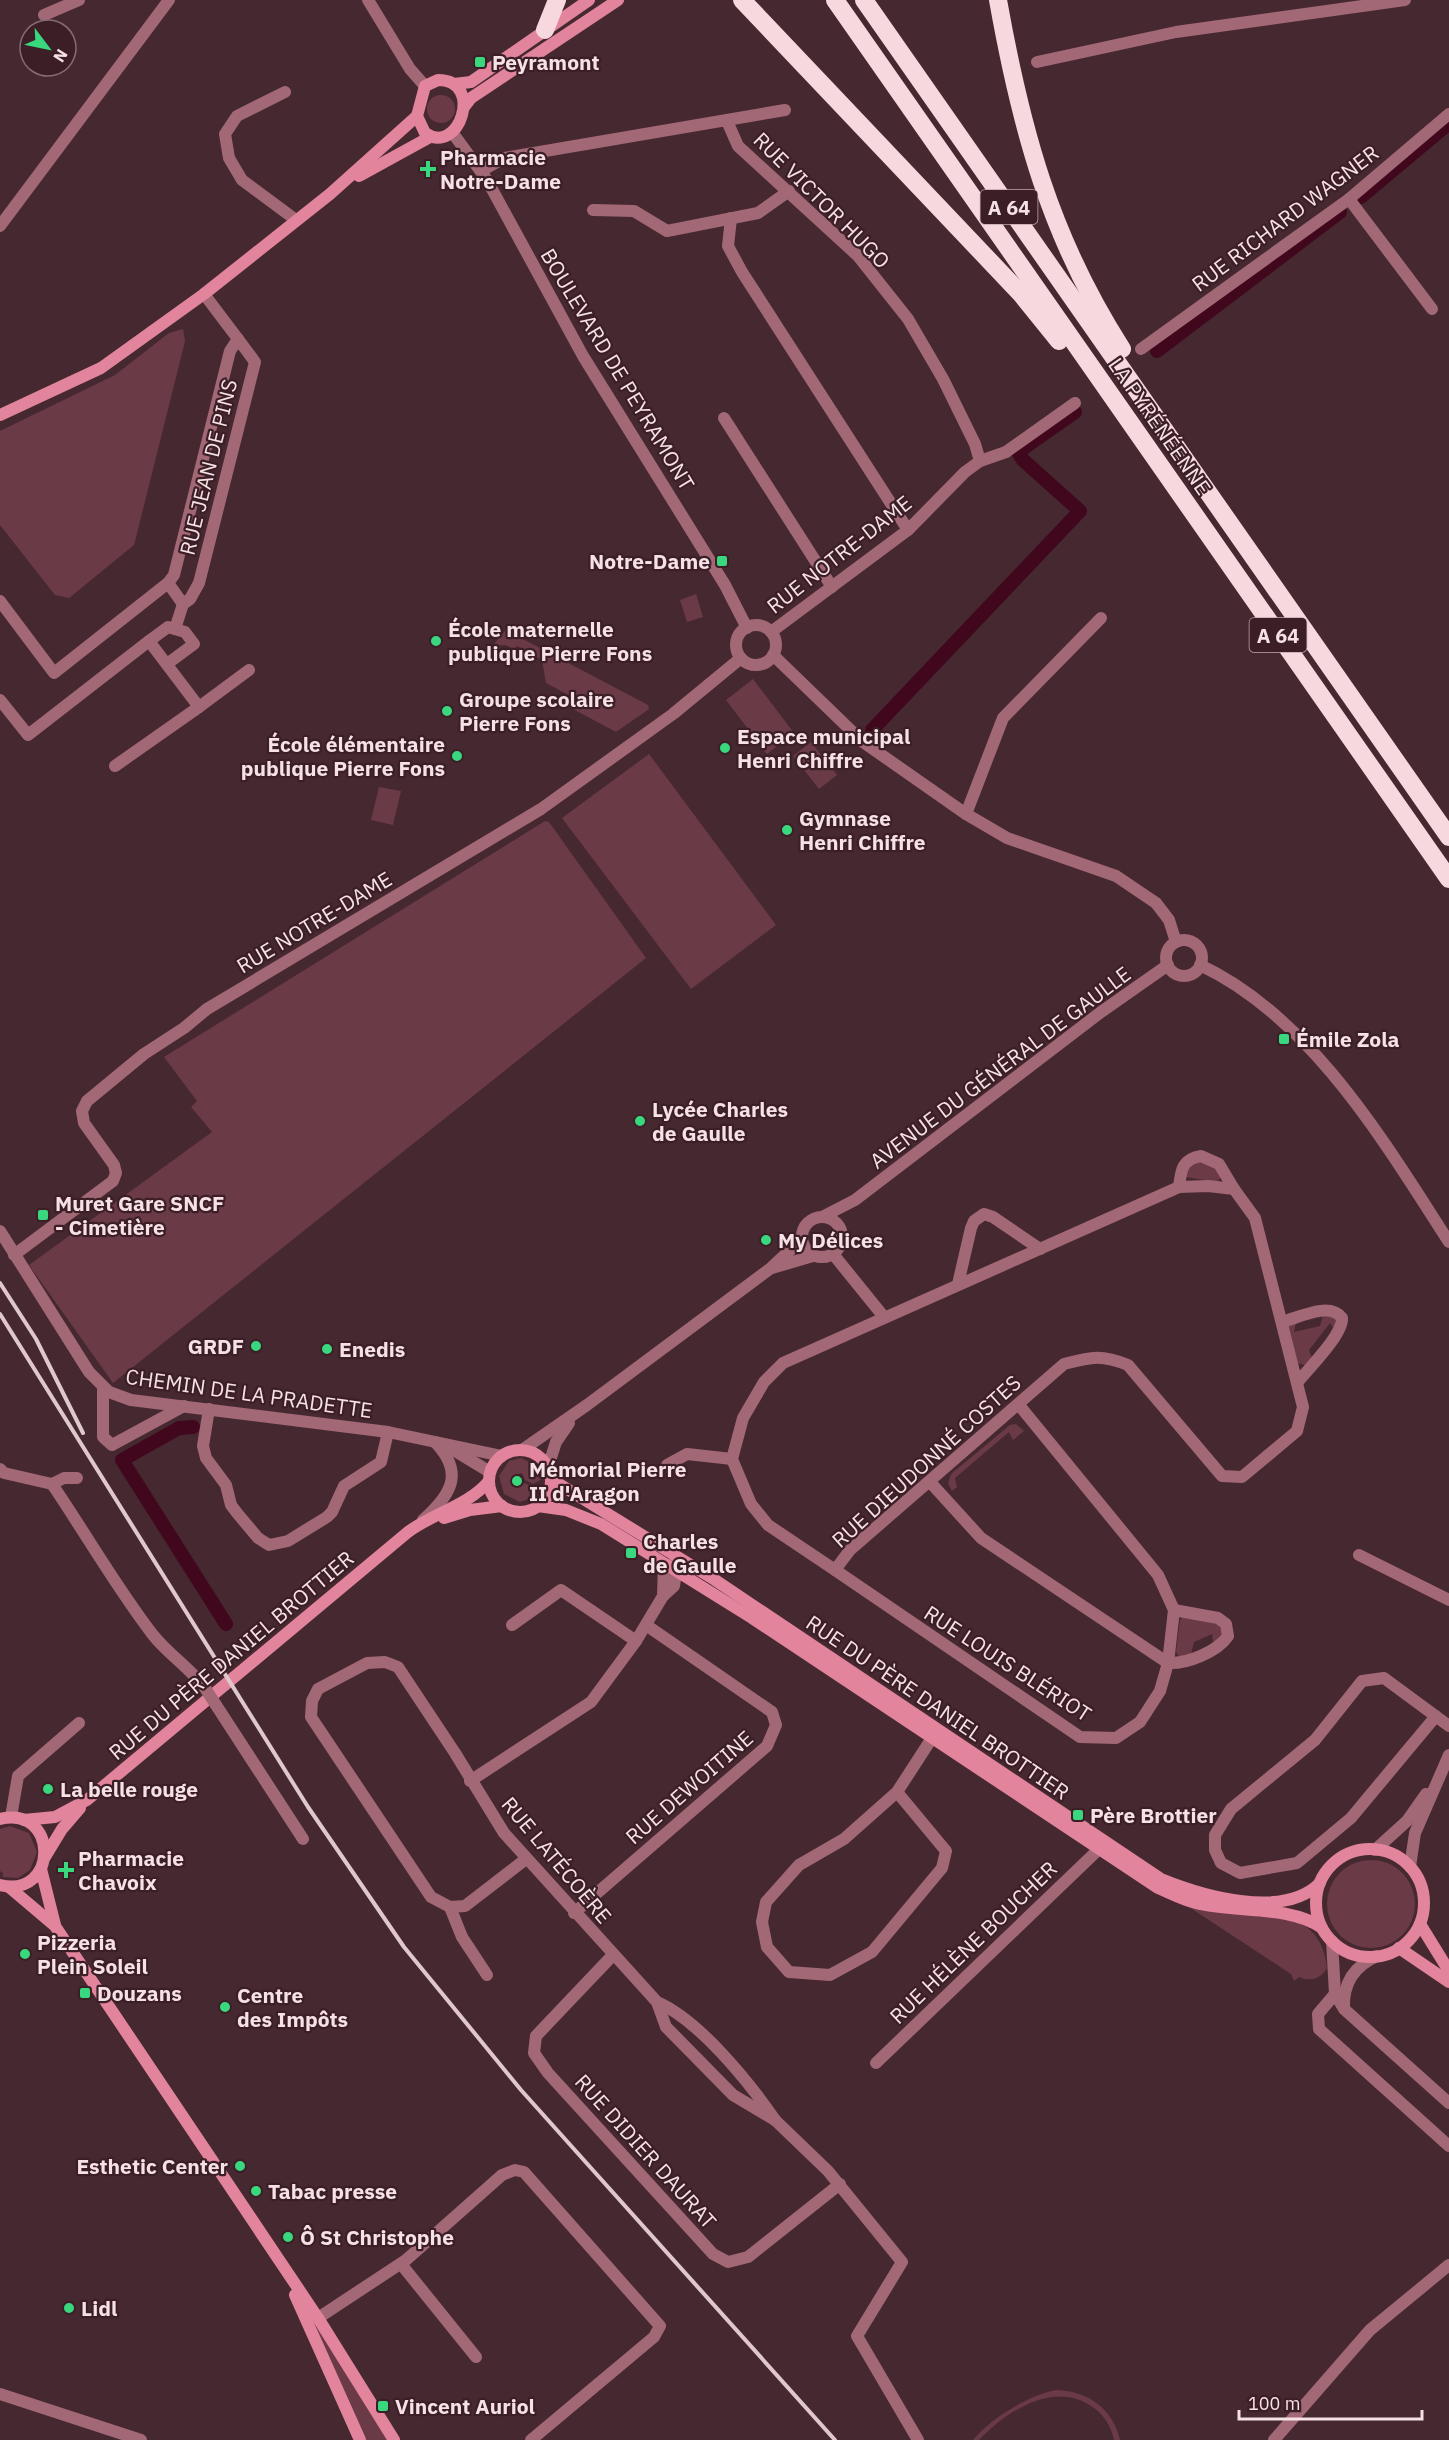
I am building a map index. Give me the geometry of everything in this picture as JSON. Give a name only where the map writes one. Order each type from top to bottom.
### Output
[{"type":"highway","points":[[545,30],[557,0]]},
{"type":"highway","points":[[742,0],[1021,294],[1091,383],[1107,390]]},
{"type":"highway","name":"LA PYRÉNÉENNE","points":[[835,0],[1449,879]]},
{"type":"highway","name":"LA PYRÉNÉENNE","points":[[864,0],[1449,837]]},
{"type":"highway","points":[[998,0],[1020,112],[1049,208],[1088,290],[1157,403],[1153,413]]},
{"type":"main road","points":[[0,415],[101,368],[204,294],[330,194],[417,116],[425,86],[438,80],[454,84],[471,82],[589,0]]},
{"type":"main road","points":[[330,194],[407,147],[430,137],[441,138],[452,132],[458,126],[464,107],[471,98],[618,0]]},
{"type":"main road","points":[[454,84],[462,95],[464,107]]},
{"type":"main road","points":[[417,116],[422,129],[430,137]]},
{"type":"main road","points":[[522,1449],[538,1456],[549,1473],[548,1494],[538,1506],[520,1512],[502,1506],[491,1491],[490,1477],[502,1456],[522,1449]]},
{"type":"main road","name":"RUE DU PÈRE DANIEL BROTTIER","points":[[549,1473],[667,1549],[1161,1879],[1197,1894],[1242,1901],[1288,1900],[1311,1891],[1320,1882]]},
{"type":"main road","name":"RUE DU PÈRE DANIEL BROTTIER","points":[[43,1863],[62,1829],[87,1800],[421,1523],[466,1500],[490,1477]]},
{"type":"main road","name":"RUE DU PÈRE DANIEL BROTTIER","points":[[400,1540],[452,1515],[502,1506]]},
{"type":"main road","name":"RUE DU PÈRE DANIEL BROTTIER","points":[[538,1506],[585,1516],[752,1618],[1158,1888],[1195,1903],[1287,1914],[1314,1922],[1322,1928]]},
{"type":"main road","name":"RUE DU PÈRE DANIEL BROTTIER","points":[[4,1818],[24,1820],[55,1817],[87,1800]]},
{"type":"main road","points":[[24,1820],[41,1835],[43,1863],[55,1926]]},
{"type":"main road","points":[[1375,1850],[1397,1856],[1410,1867],[1424,1896],[1420,1924],[1399,1948],[1377,1956],[1353,1954],[1332,1941],[1322,1928],[1316,1899],[1320,1882],[1333,1863],[1352,1852],[1375,1850]]},
{"type":"main road","points":[[4,1888],[31,1880],[43,1863]]},
{"type":"main road","points":[[4,1888],[55,1926],[318,2318],[394,2440]]},
{"type":"main road","points":[[1420,1924],[1449,1971]]},
{"type":"main road","points":[[1399,1948],[1449,1983]]},
{"type":"main road","points":[[283,2267],[360,2440]]},
{"type":"street","points":[[44,15],[79,0]]},
{"type":"street","points":[[0,226],[169,0]]},
{"type":"street","points":[[368,0],[410,69],[425,86]]},
{"type":"street","points":[[1037,62],[1176,32],[1405,0]]},
{"type":"street","points":[[285,92],[237,116],[225,134],[229,158],[242,180],[296,220]]},
{"type":"street","points":[[481,171],[504,158],[785,110]]},
{"type":"street","name":"RUE RICHARD WAGNER","points":[[1141,349],[1349,199],[1449,114]]},
{"type":"street","name":"RUE VICTOR HUGO","points":[[727,121],[738,146],[858,256],[908,319],[943,378],[975,444],[980,460]]},
{"type":"street","name":"BOULEVARD DE PEYRAMONT","points":[[452,132],[481,171],[583,356],[725,585],[747,628]]},
{"type":"street","points":[[593,210],[634,211],[667,231],[758,213],[789,191]]},
{"type":"street","points":[[1349,199],[1432,309]]},
{"type":"street","points":[[731,218],[728,246],[742,272],[908,530]]},
{"type":"street","name":"RUE JEAN DE PINS","points":[[174,629],[183,604],[190,599],[199,583],[255,362],[204,294]]},
{"type":"street","name":"RUE JEAN DE PINS","points":[[168,584],[174,574],[230,351],[238,339]]},
{"type":"street","name":"RUE NOTRE-DAME","points":[[771,632],[908,530],[980,460],[1006,452],[1075,403]]},
{"type":"street","points":[[724,418],[832,587]]},
{"type":"street","points":[[0,601],[54,673],[168,584],[183,604]]},
{"type":"street","points":[[966,814],[1003,718],[1101,618]]},
{"type":"street","points":[[760,626],[771,632],[776,643],[773,655],[758,665],[741,658],[737,641],[747,628],[760,626]]},
{"type":"street","points":[[0,700],[28,735],[168,627],[185,632],[194,644],[167,664]]},
{"type":"street","points":[[149,641],[199,707]]},
{"type":"street","points":[[773,655],[863,742],[966,814],[1007,838],[1116,876],[1156,903],[1169,920],[1176,942]]},
{"type":"street","name":"RUE NOTRE-DAME","points":[[14,1254],[113,1181],[116,1173],[114,1165],[84,1123],[82,1111],[87,1101],[144,1054],[184,1028],[207,1009],[541,809],[665,721],[741,658]]},
{"type":"street","points":[[115,765],[249,670]]},
{"type":"street","points":[[1186,940],[1196,944],[1202,954],[1200,964],[1193,973],[1181,975],[1168,965],[1166,955],[1176,942],[1186,940]]},
{"type":"street","points":[[1200,964],[1221,974],[1254,997],[1315,1053],[1354,1102],[1449,1242]]},
{"type":"street","name":"AVENUE DU GÉNÉRAL DE GAULLE","points":[[822,1217],[855,1200],[1101,1012],[1168,965]]},
{"type":"street","name":"RUE DIEUDONNÉ COSTES","points":[[732,1459],[751,1504],[768,1525],[835,1570],[850,1550],[1064,1364],[1095,1356],[1110,1358],[1128,1365],[1222,1476],[1242,1477],[1297,1431],[1303,1407],[1255,1218],[1219,1164],[1201,1156],[1185,1162],[1181,1169],[1179,1187]]},
{"type":"street","points":[[667,1465],[687,1454],[732,1459],[743,1418],[764,1382],[783,1363],[1179,1187],[1208,1185],[1234,1189]]},
{"type":"street","name":"AVENUE DU GÉNÉRAL DE GAULLE","points":[[841,1230],[844,1217],[855,1200]]},
{"type":"street","points":[[958,1284],[971,1228],[974,1221],[984,1214],[998,1220],[1040,1249]]},
{"type":"street","points":[[522,1449],[587,1405],[771,1268],[801,1240],[805,1226],[822,1217],[832,1220],[841,1230],[840,1246],[833,1254],[827,1257],[813,1256],[771,1268]]},
{"type":"street","name":"CHEMIN DE LA PRADETTE","points":[[0,1231],[89,1372],[103,1388],[121,1398],[388,1432],[502,1456]]},
{"type":"street","points":[[801,1240],[806,1251],[813,1256]]},
{"type":"street","points":[[833,1254],[884,1317]]},
{"type":"street","points":[[1282,1322],[1325,1310],[1334,1312],[1342,1318],[1342,1324],[1336,1335],[1297,1383]]},
{"type":"street","points":[[103,1388],[103,1437],[112,1445],[184,1406]]},
{"type":"street","points":[[549,1473],[552,1450],[562,1431],[587,1405]]},
{"type":"street","points":[[930,1482],[981,1538],[1168,1663],[1179,1664],[1225,1641],[1228,1630],[1218,1618],[1174,1610],[1158,1575],[1019,1405]]},
{"type":"street","points":[[209,1409],[203,1446],[206,1458],[226,1485],[231,1505],[258,1538],[269,1545],[288,1541],[332,1512],[344,1486],[381,1462],[388,1432]]},
{"type":"street","points":[[421,1523],[442,1503],[452,1479],[450,1461],[435,1442]]},
{"type":"street","name":"CHEMIN DE LA PRADETTE","points":[[435,1442],[468,1457],[490,1477]]},
{"type":"street","points":[[0,1469],[4,1473],[52,1484],[64,1478],[77,1478]]},
{"type":"street","points":[[52,1484],[149,1629],[162,1646],[196,1675],[303,1839]]},
{"type":"street","points":[[667,1549],[676,1572],[674,1587]]},
{"type":"street","points":[[1359,1555],[1449,1600]]},
{"type":"street","points":[[663,1596],[664,1565]]},
{"type":"street","name":"RUE LOUIS BLÉRIOT","points":[[835,1570],[1080,1737],[1116,1738],[1140,1722],[1160,1691],[1168,1663],[1174,1610]]},
{"type":"street","points":[[470,1781],[591,1702],[636,1641],[663,1596],[674,1587],[689,1580]]},
{"type":"street","points":[[512,1625],[561,1590],[636,1641]]},
{"type":"street","name":"RUE DEWOITINE","points":[[574,1913],[767,1746],[776,1725],[772,1712],[646,1624]]},
{"type":"street","name":"RUE LATÉCOÈRE","points":[[450,1908],[425,1891],[311,1717],[312,1701],[318,1689],[367,1664],[385,1662],[398,1667],[504,1833],[526,1859],[612,1956],[657,2002],[681,2015],[748,2082],[775,2120],[840,2184],[902,2262],[857,2336],[918,2440]]},
{"type":"street","points":[[1436,1716],[1351,1818],[1297,1863],[1240,1873],[1221,1863],[1215,1850],[1215,1835],[1231,1809],[1315,1740],[1362,1681],[1384,1678],[1436,1716],[1449,1726]]},
{"type":"street","points":[[4,1818],[18,1776],[79,1723]]},
{"type":"street","points":[[897,1792],[946,1851],[942,1868],[872,1952],[830,1975],[789,1972],[767,1947],[762,1922],[766,1902],[799,1866],[844,1839],[897,1792],[932,1738]]},
{"type":"street","points":[[1410,1867],[1415,1833],[1437,1778],[1449,1755]]},
{"type":"street","points":[[1375,1850],[1407,1821],[1437,1778]]},
{"type":"street","name":"RUE HÉLÈNE BOUCHER","points":[[876,2063],[1098,1850]]},
{"type":"street","points":[[487,1975],[462,1937],[450,1908],[472,1902],[526,1859]]},
{"type":"street","points":[[1332,1941],[1335,1994],[1344,2009],[1449,2103]]},
{"type":"street","name":"RUE DIDIER DAURAT","points":[[612,1956],[540,2031],[533,2041],[534,2053],[548,2073],[713,2254],[728,2262],[748,2257],[840,2184]]},
{"type":"street","points":[[1344,2009],[1343,1995],[1356,1968],[1377,1956]]},
{"type":"street","points":[[1335,1994],[1318,2014],[1319,2029],[1449,2146]]},
{"type":"street","name":"RUE LATÉCOÈRE","points":[[657,2002],[666,2027],[733,2095],[775,2120]]},
{"type":"street","points":[[318,2318],[401,2264],[446,2227],[502,2175],[515,2170],[524,2172],[660,2325],[654,2337],[531,2440]]},
{"type":"street","points":[[401,2264],[476,2356]]},
{"type":"street","points":[[1274,2440],[1370,2330],[1449,2265]]},
{"type":"street","points":[[0,2394],[141,2440]]},
{"type":"shaded area","points":[[441,95],[451,99],[455,109],[451,119],[441,123],[431,119],[427,109],[431,99]]},
{"type":"shaded area","points":[[183,329],[185,341],[134,545],[69,598],[55,595],[0,525],[0,431],[115,375],[169,333]]},
{"type":"shaded area","points":[[696,594],[703,617],[687,622],[680,600]]},
{"type":"shaded area","points":[[511,628],[521,638],[648,705],[649,709],[616,732],[573,709],[574,698],[546,683],[542,660],[517,646],[515,649],[505,645],[492,646],[505,631]]},
{"type":"shaded area","points":[[753,679],[794,733],[767,754],[726,700]]},
{"type":"shaded area","points":[[811,742],[837,775],[819,789],[793,756]]},
{"type":"shaded area","points":[[649,754],[776,925],[691,989],[562,818]]},
{"type":"shaded area","points":[[379,787],[401,791],[393,825],[371,820]]},
{"type":"shaded area","points":[[545,821],[549,822],[646,958],[113,1383],[29,1265],[212,1132],[191,1107],[197,1101],[164,1057]]},
{"type":"shaded area","points":[[1200,1160],[1217,1169],[1221,1178],[1216,1182],[1186,1177],[1186,1168]]},
{"type":"shaded area","points":[[1323,1316],[1336,1318],[1335,1331],[1330,1323],[1309,1350],[1312,1358],[1305,1365],[1297,1363],[1288,1327],[1296,1323],[1294,1332],[1320,1326]]},
{"type":"shaded area","points":[[1016,1424],[1024,1431],[1013,1440],[1009,1432],[955,1478],[957,1487],[952,1491],[948,1483],[951,1474],[1010,1425]]},
{"type":"shaded area","points":[[521,1458],[537,1466],[542,1479],[533,1484],[525,1480],[522,1473],[515,1475],[514,1483],[520,1486],[524,1483],[532,1486],[534,1497],[520,1502],[504,1494],[499,1476],[509,1461]]},
{"type":"shaded area","points":[[1183,1616],[1219,1624],[1223,1633],[1213,1643],[1212,1634],[1194,1642],[1191,1654],[1180,1658],[1176,1652],[1180,1620]]},
{"type":"shaded area","points":[[10,1826],[29,1833],[37,1852],[30,1870],[18,1878],[3,1877],[0,1871],[0,1829]]},
{"type":"shaded area","points":[[1362,1860],[1380,1860],[1396,1867],[1408,1879],[1415,1895],[1415,1913],[1408,1929],[1396,1941],[1380,1948],[1362,1948],[1346,1941],[1334,1929],[1327,1913],[1327,1895],[1334,1879],[1346,1867]]},
{"type":"shaded area","points":[[1189,1907],[1295,1921],[1302,1924],[1314,1934],[1322,1946],[1327,1968],[1322,1975],[1315,1978],[1299,1977],[1294,1981],[1291,1974]]},
{"type":"shaded area","points":[[320,2327],[389,2440],[366,2440],[314,2331]]},
{"type":"shaded area","points":[[1057,2390],[1079,2394],[1098,2404],[1112,2419],[1120,2440],[1114,2440],[1106,2420],[1091,2406],[1076,2399],[1061,2396],[1046,2398],[1016,2410],[979,2440],[973,2440],[1011,2409],[1046,2392]]},
{"type":"waterway","points":[[1361,197],[1449,123]]},
{"type":"waterway","points":[[1157,351],[1340,212]]},
{"type":"waterway","points":[[872,730],[1080,511],[1023,460],[1018,452],[1075,412]]},
{"type":"waterway","points":[[193,1427],[179,1428],[122,1460],[226,1624]]},
{"type":"railway","points":[[0,1283],[36,1339],[83,1433]]},
{"type":"railway","points":[[0,1314],[308,1807],[404,1947],[521,2090],[835,2440]]},
{"type":"place","name":"Peyramont","points":[[480,62]]},
{"type":"place","name":"Pharmacie Notre-Dame","points":[[428,169]]},
{"type":"place","name":"Notre-Dame","points":[[722,561]]},
{"type":"place","name":"École maternelle publique Pierre Fons","points":[[436,641]]},
{"type":"place","name":"Groupe scolaire Pierre Fons","points":[[447,711]]},
{"type":"place","name":"Espace municipal Henri Chiffre","points":[[725,748]]},
{"type":"place","name":"École élémentaire publique Pierre Fons","points":[[457,756]]},
{"type":"place","name":"Gymnase Henri Chiffre","points":[[787,830]]},
{"type":"place","name":"Émile Zola","points":[[1284,1039]]},
{"type":"place","name":"Lycée Charles de Gaulle","points":[[640,1121]]},
{"type":"place","name":"Muret Gare SNCF - Cimetière","points":[[43,1215]]},
{"type":"place","name":"My Délices","points":[[766,1240]]},
{"type":"place","name":"GRDF","points":[[256,1346]]},
{"type":"place","name":"Enedis","points":[[327,1349]]},
{"type":"place","name":"Mémorial Pierre II d'Aragon","points":[[517,1481]]},
{"type":"place","name":"Charles de Gaulle","points":[[631,1553]]},
{"type":"place","name":"La belle rouge","points":[[48,1789]]},
{"type":"place","name":"Père Brottier","points":[[1078,1815]]},
{"type":"place","name":"Pharmacie Chavoix","points":[[66,1870]]},
{"type":"place","name":"Pizzeria Plein Soleil","points":[[25,1954]]},
{"type":"place","name":"Douzans","points":[[85,1993]]},
{"type":"place","name":"Centre des Impôts","points":[[225,2007]]},
{"type":"place","name":"Esthetic Center","points":[[240,2166]]},
{"type":"place","name":"Tabac presse","points":[[256,2191]]},
{"type":"place","name":"Ô St Christophe","points":[[288,2237]]},
{"type":"place","name":"Lidl","points":[[69,2308]]},
{"type":"place","name":"Vincent Auriol","points":[[383,2406]]}]
